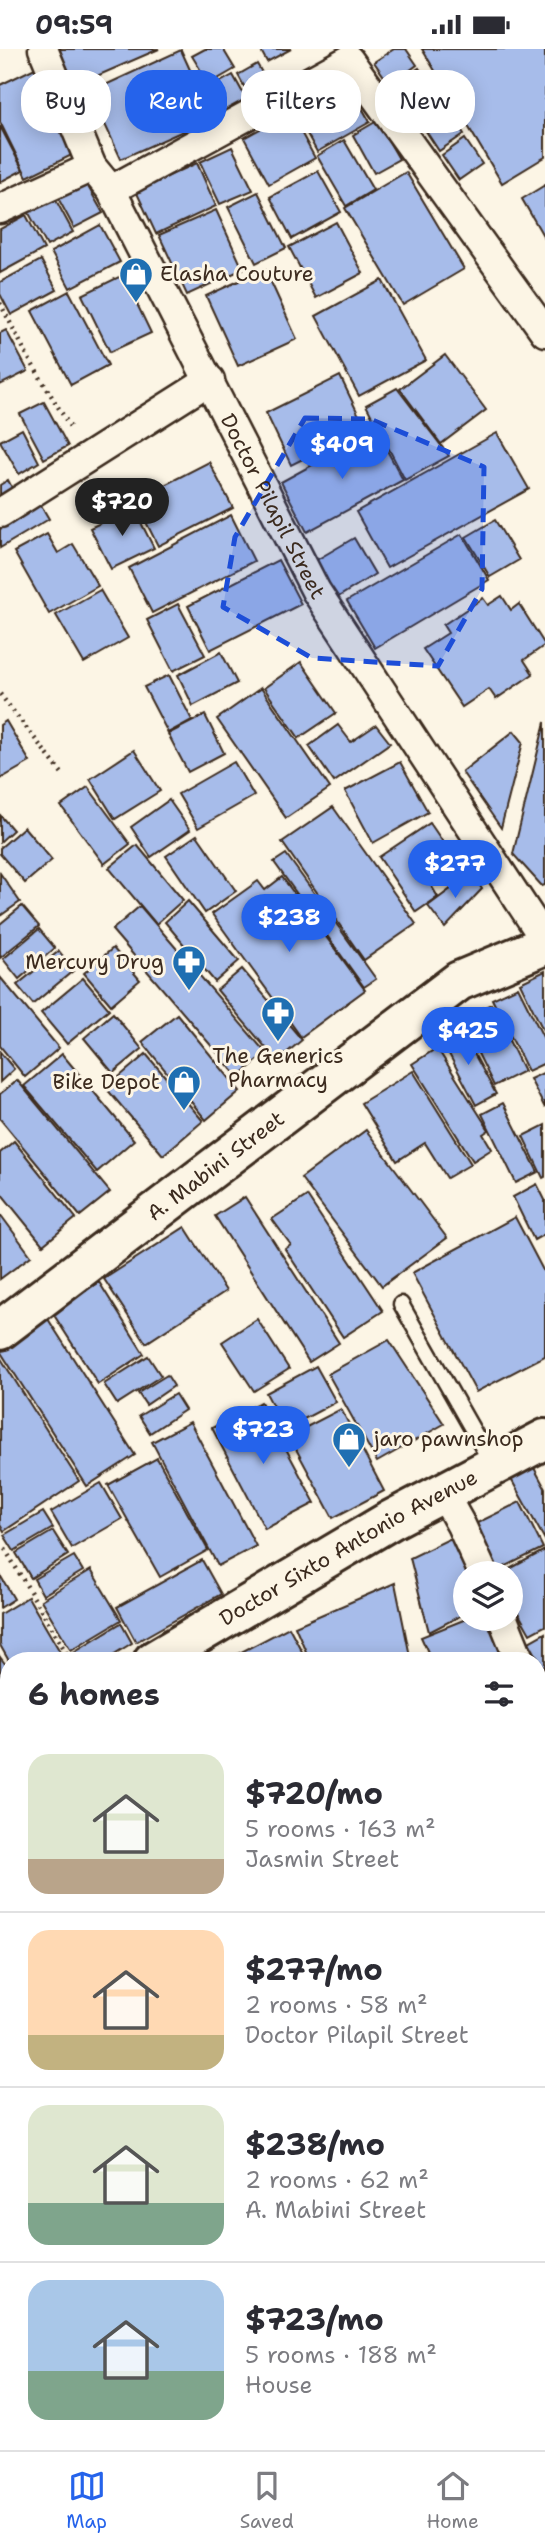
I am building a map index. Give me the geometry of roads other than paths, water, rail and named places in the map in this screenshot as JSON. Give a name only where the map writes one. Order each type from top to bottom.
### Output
[{"type":"main road","name":"A. Mabini Street","points":[[0,1329],[459,981],[545,945]]},
{"type":"main road","name":"Doctor Sixto Antonio Avenue","points":[[168,1652],[391,1520],[545,1439]]},
{"type":"street","name":"Doctor Pilapil Street","points":[[43,49],[92,167],[111,190],[316,591],[545,940]]},
{"type":"street","points":[[111,190],[349,60],[545,332]]},
{"type":"street","points":[[0,209],[92,167]]},
{"type":"street","points":[[0,513],[210,380]]},
{"type":"street","points":[[443,1493],[478,1561]]},
{"type":"street","points":[[508,1631],[516,1652]]},
{"type":"lane","points":[[401,1304],[493,1466]]},
{"type":"place","name":"Elasha Couture","points":[[136,304]]},
{"type":"place","name":"Mercury Drug","points":[[189,992]]},
{"type":"place","name":"The Generics Pharmacy","points":[[278,1043]]},
{"type":"place","name":"Bike Depot","points":[[184,1112]]},
{"type":"place","name":"jaro pawnshop","points":[[349,1469]]}]
